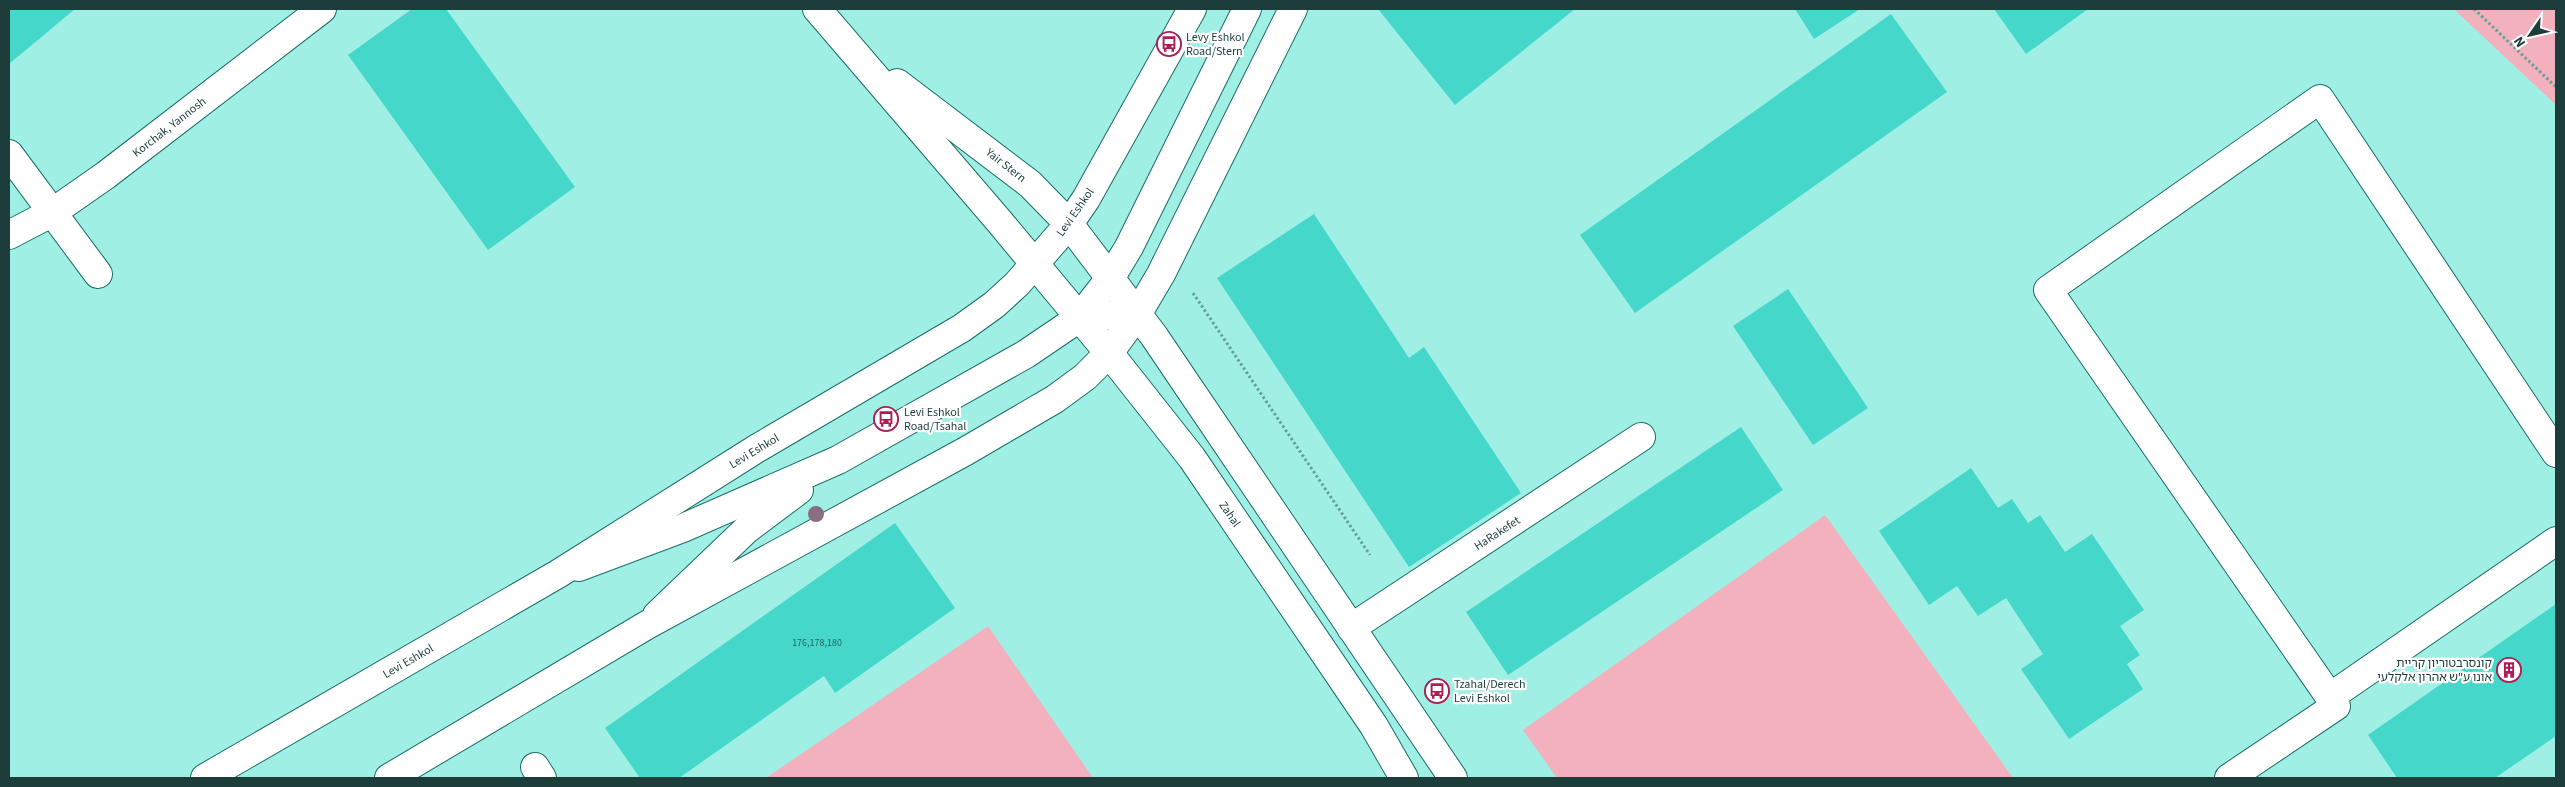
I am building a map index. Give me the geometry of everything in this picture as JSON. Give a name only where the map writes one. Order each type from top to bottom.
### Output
[{"type":"main road","name":"Korchak, Yannosh","points":[[9,235],[53,212],[106,175],[322,9]]},
{"type":"main road","name":"Yair Stern","points":[[817,9],[1035,264]]},
{"type":"main road","name":"Levi Eshkol","points":[[205,778],[558,574],[756,449],[962,328],[994,305],[1035,264],[1069,224],[1103,170],[1192,9]]},
{"type":"main road","points":[[558,574],[683,528],[838,460],[1026,354],[1079,318],[1110,277],[1150,207],[1247,9]]},
{"type":"main road","points":[[389,778],[647,626],[898,489],[1047,404],[1085,376],[1109,353],[1138,313],[1182,233],[1293,9]]},
{"type":"main road","name":"Yair Stern","points":[[848,44],[1022,178],[1069,224],[1138,313]]},
{"type":"main road","points":[[2332,701],[2048,290],[2320,99],[2556,453]]},
{"type":"main road","points":[[9,154],[98,274]]},
{"type":"main road","name":"Zahal","points":[[1035,264],[1109,353],[1197,466],[1374,726],[1404,778]]},
{"type":"main road","points":[[1079,318],[1138,313]]},
{"type":"main road","points":[[1138,313],[1453,778]]},
{"type":"main road","name":"HaRakefet","points":[[1352,628],[1641,437]]},
{"type":"main road","points":[[647,626],[747,529],[838,460]]},
{"type":"main road","points":[[2229,778],[2332,701],[2556,541]]},
{"type":"path","points":[[2474,9],[2556,87]]},
{"type":"path","points":[[1192,291],[1370,555]]},
{"type":"shaded area","points":[[2454,9],[2556,9],[2556,105],[2458,13]]},
{"type":"shaded area","points":[[1825,515],[2013,778],[1557,778],[1523,730]]},
{"type":"shaded area","points":[[988,626],[1093,778],[766,778]]},
{"type":"building","points":[[9,9],[75,9],[9,64]]},
{"type":"building","points":[[412,9],[446,9],[575,187],[488,250],[348,55]]},
{"type":"building","points":[[1378,9],[1575,9],[1455,105]]},
{"type":"building","points":[[1795,9],[1860,9],[1814,39]]},
{"type":"building","points":[[1994,9],[2088,9],[2026,54]]},
{"type":"building","points":[[1891,14],[1947,92],[1635,313],[1580,235]]},
{"type":"building","points":[[1314,214],[1409,358],[1424,347],[1521,493],[1409,567],[1217,278]]},
{"type":"building","points":[[1788,289],[1868,408],[1813,445],[1733,326]]},
{"type":"building","points":[[1741,427],[1783,490],[1508,675],[1466,612]]},
{"type":"building","points":[[1971,468],[1998,508],[2012,499],[2028,523],[2040,515],[2065,552],[2092,534],[2144,610],[2120,626],[2140,655],[2127,664],[2143,689],[2069,739],[2021,669],[2043,654],[2006,598],[1978,616],[1957,586],[1929,605],[1879,531]]},
{"type":"building","points":[[895,523],[955,608],[835,693],[824,676],[679,778],[640,778],[605,728]]},
{"type":"building","name":"קונסרבטוריון קריית אונו ע\"ש אהרון אלקלעי","points":[[2556,604],[2556,736],[2495,778],[2397,778],[2368,735]]},
{"type":"place","name":"Levy Eshkol Road/Stern","points":[[1169,44]]},
{"type":"place","name":"Levi Eshkol Road/Tsahal","points":[[886,419]]},
{"type":"place","name":"קונסרבטוריון קריית אונו ע\"ש אהרון אלקלעי","points":[[2509,670]]},
{"type":"place","name":"Tzahal/Derech Levi Eshkol","points":[[1437,691]]}]
